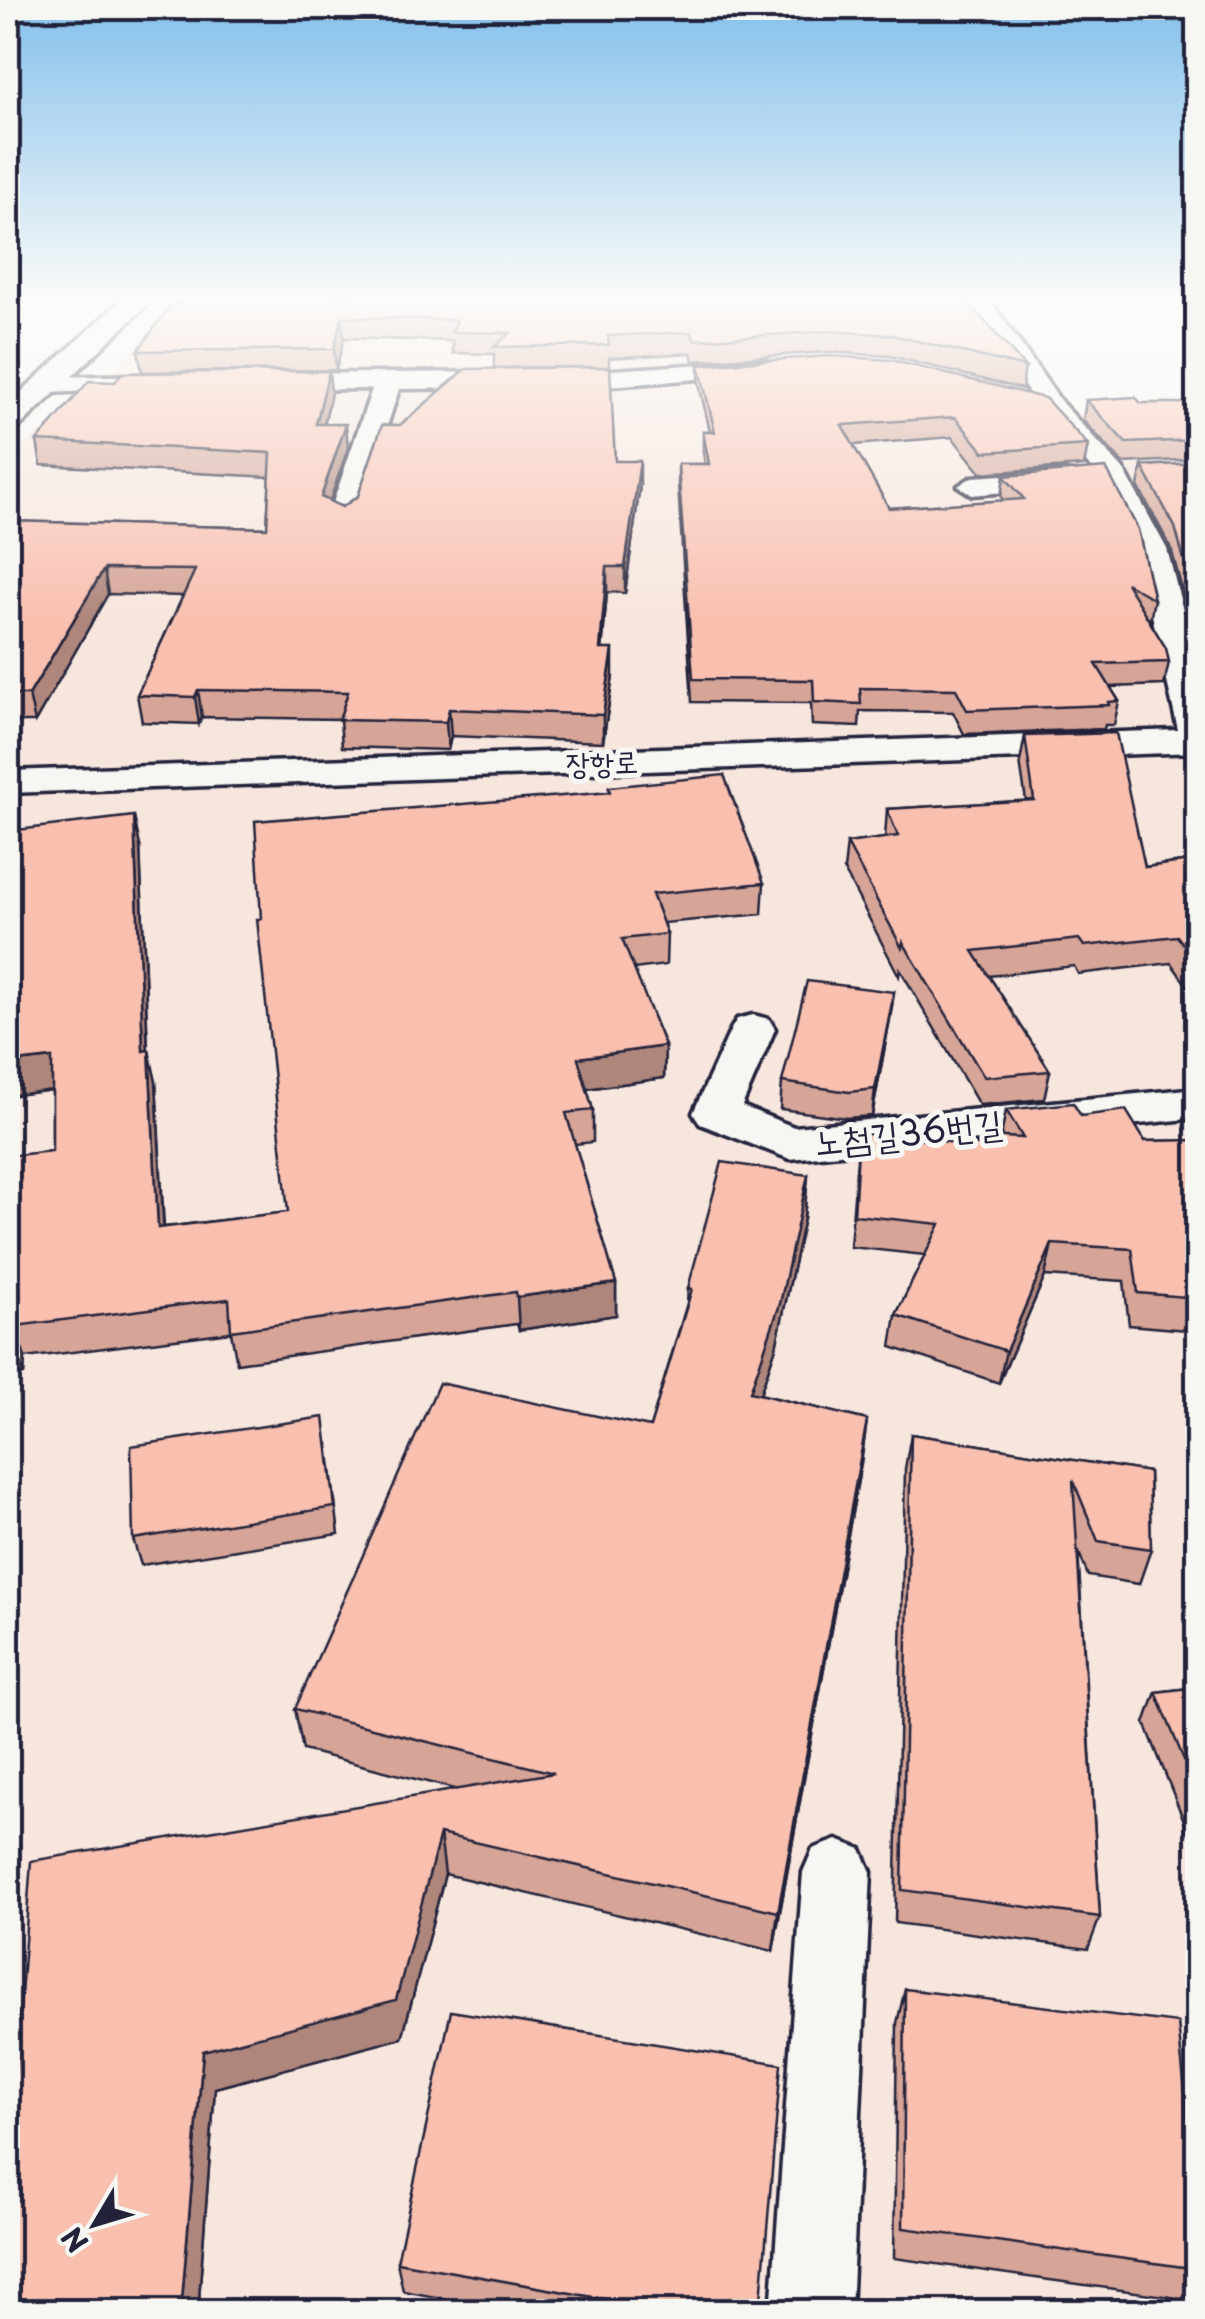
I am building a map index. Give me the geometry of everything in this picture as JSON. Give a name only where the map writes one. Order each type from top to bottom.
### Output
[{"type":"street","points":[[342,520],[380,405]]},
{"type":"street","points":[[1047,405],[1058,405]]},
{"type":"street","points":[[1051,406],[1114,476],[1152,549],[1197,740]]},
{"type":"street","points":[[972,486],[1148,474]]},
{"type":"street","name":"장항로","points":[[8,782],[1197,740]]},
{"type":"street","name":"노첨길36번길","points":[[753,1029],[716,1114],[790,1143],[1198,1102]]},
{"type":"street","points":[[811,2312],[837,1872]]},
{"type":"shaded area","points":[[75,405],[1033,405],[1060,416],[1124,410],[1198,421],[1197,2311],[8,2312],[8,457]]},
{"type":"building","points":[[68,405],[321,405],[316,424],[346,424],[321,497],[342,507],[358,496],[382,425],[400,425],[423,405],[612,405],[615,461],[640,461],[625,567],[607,567],[600,649],[613,649],[603,715],[449,709],[446,722],[339,720],[348,692],[198,690],[195,697],[137,695],[195,570],[104,569],[29,695],[8,695],[8,521],[267,528],[271,453],[37,441]]},
{"type":"building","points":[[709,405],[1052,405],[1088,445],[984,452],[955,417],[842,425],[889,508],[1024,499],[1004,476],[1106,468],[1138,529],[1154,599],[1126,583],[1166,648],[1169,662],[1096,664],[1119,701],[1108,702],[1109,705],[967,710],[956,689],[860,688],[861,704],[814,702],[813,680],[693,679],[678,464],[709,464],[703,432],[715,432]]},
{"type":"building","points":[[1091,405],[1198,407],[1198,440],[1126,443]]},
{"type":"building","points":[[1198,463],[1198,611],[1175,527],[1142,466]]},
{"type":"building","points":[[1116,733],[1145,867],[1198,860],[1198,963],[1177,936],[1084,946],[1079,939],[973,951],[1050,1071],[984,1077],[903,942],[902,948],[847,843],[898,836],[887,809],[1034,800],[1025,736]]},
{"type":"building","points":[[724,775],[764,883],[652,894],[667,934],[622,939],[665,1046],[578,1058],[593,1110],[566,1113],[616,1283],[517,1297],[516,1292],[231,1331],[229,1299],[15,1326],[14,1343],[8,1344],[8,1156],[52,1151],[52,1058],[8,1063],[8,831],[134,816],[143,1051],[149,1050],[158,1228],[288,1212],[257,919],[261,919],[255,821],[610,792],[609,787]]},
{"type":"building","points":[[807,981],[894,992],[875,1089],[849,1092],[782,1082]]},
{"type":"building","points":[[1073,1103],[1081,1116],[1126,1110],[1145,1141],[1198,1140],[1198,1298],[1138,1293],[1132,1249],[1052,1244],[1006,1351],[896,1315],[940,1224],[854,1215],[859,1133],[988,1146],[987,1136],[1023,1138],[1006,1110]]},
{"type":"building","points":[[722,1162],[808,1175],[780,1304],[750,1392],[867,1420],[778,1912],[440,1834],[396,2000],[203,2051],[181,2312],[8,2312],[8,2169],[31,1861],[554,1773],[295,1709],[439,1383],[650,1427],[692,1289],[688,1288]]},
{"type":"building","points":[[324,1417],[335,1507],[133,1539],[131,1446]]},
{"type":"building","points":[[911,1434],[1149,1472],[1151,1549],[1098,1541],[1073,1480],[1100,1917],[902,1890]]},
{"type":"building","points":[[1198,1687],[1198,1794],[1156,1692]]},
{"type":"building","points":[[905,1989],[1178,2023],[1198,2222],[1198,2269],[903,2228]]},
{"type":"building","points":[[451,2011],[781,2064],[760,2312],[677,2312],[397,2262]]}]
